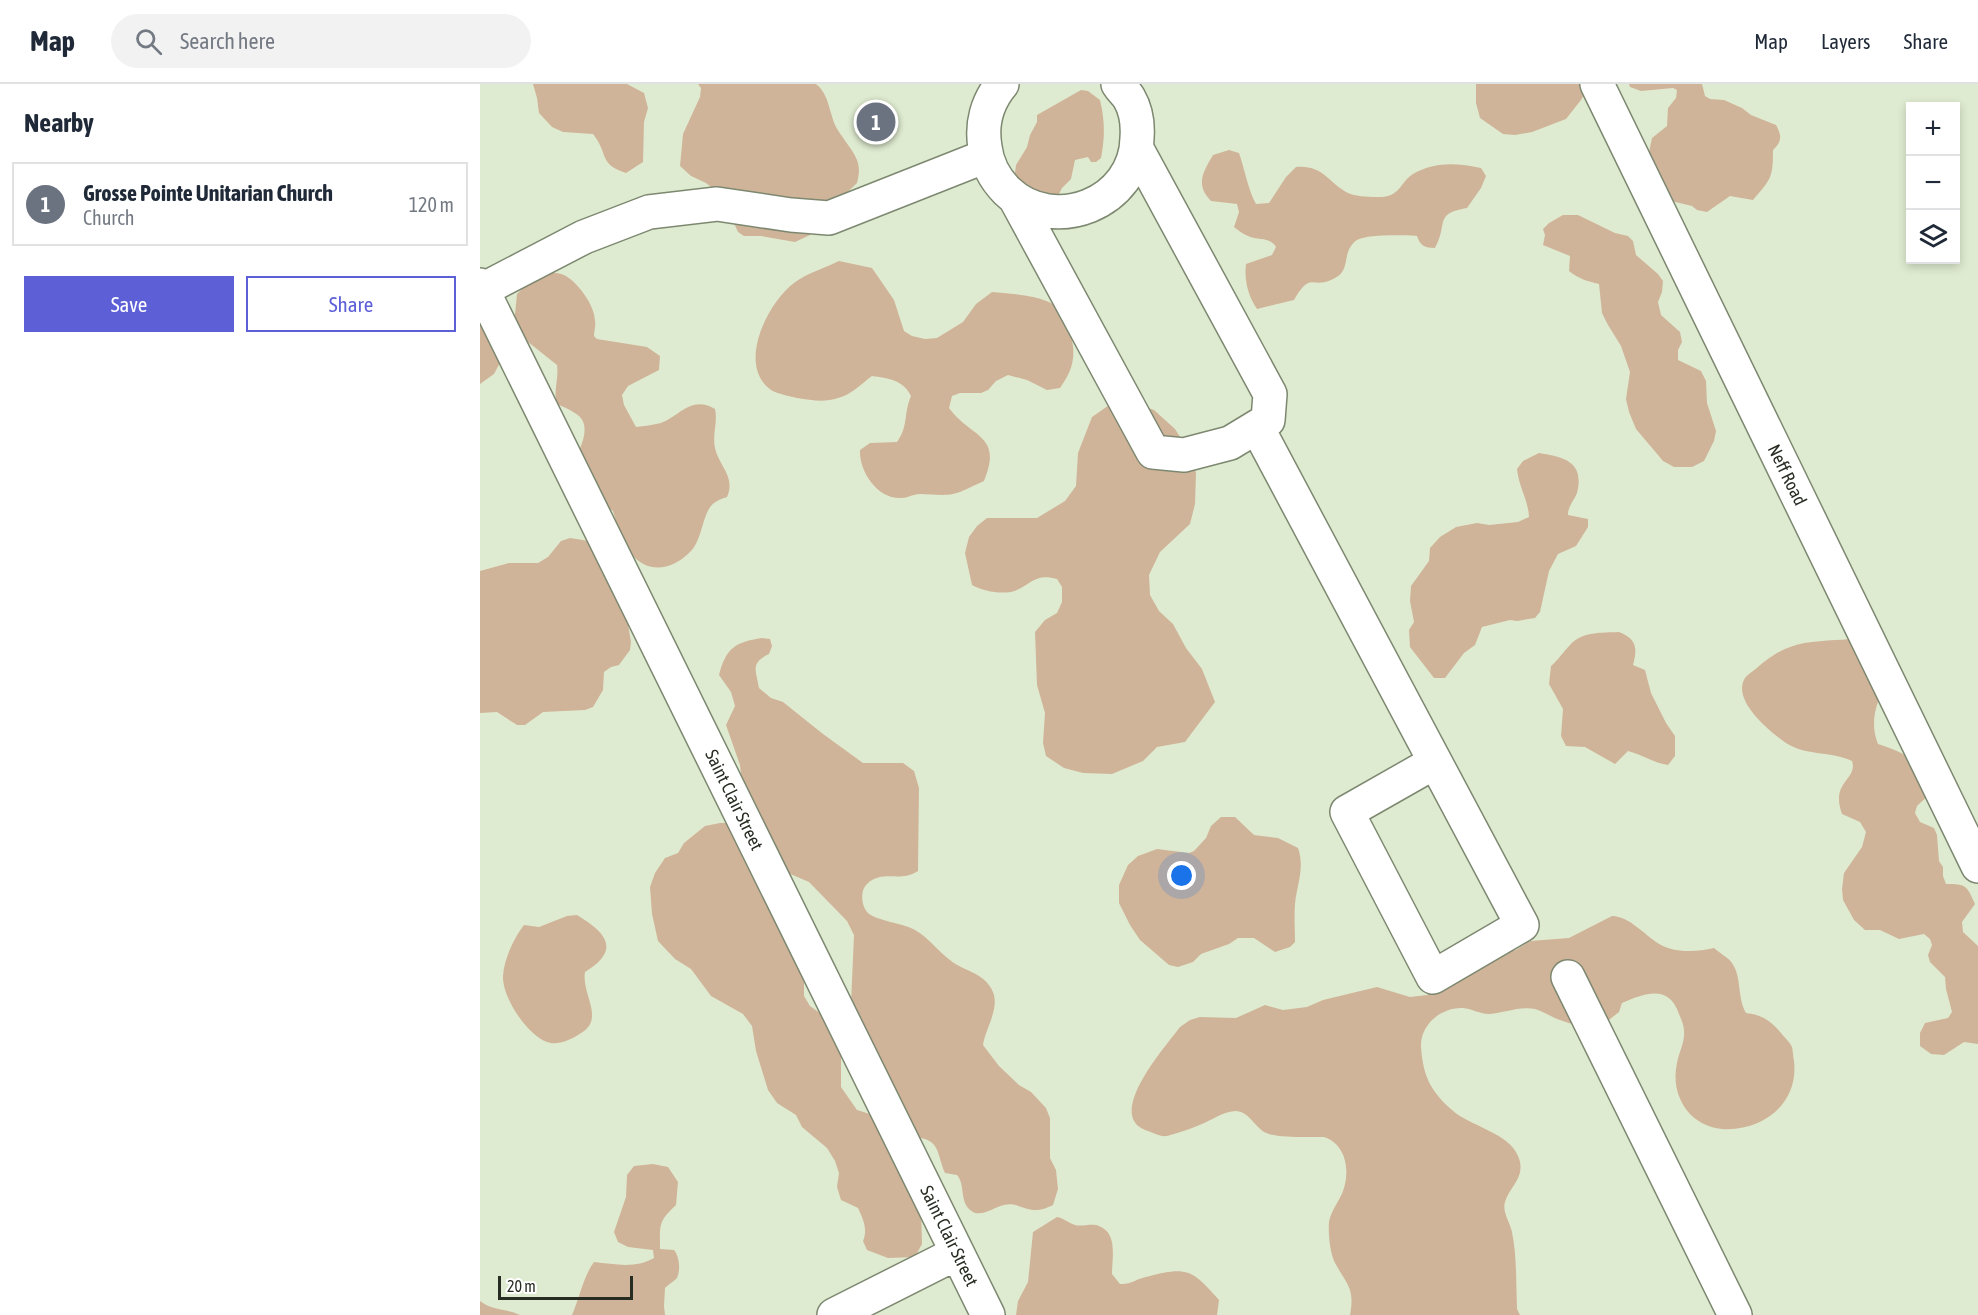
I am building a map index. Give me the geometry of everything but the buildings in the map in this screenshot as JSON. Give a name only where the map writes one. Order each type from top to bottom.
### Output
[{"type":"street","points":[[1002,84],[988,107],[982,132],[986,156],[997,180],[1015,198],[1153,452],[1184,456],[1230,443],[1268,420],[1270,394],[1137,149]]},
{"type":"street","name":"Neff Road","points":[[1597,84],[1978,866]]},
{"type":"street","points":[[1015,198],[1038,210],[1064,213],[1090,207],[1112,194],[1128,174],[1137,149],[1138,123],[1124,86]]},
{"type":"street","points":[[481,287],[584,237],[649,212],[717,204],[791,216],[830,218],[986,156]]},
{"type":"street","name":"Saint Clair Street","points":[[481,287],[988,1315]]},
{"type":"street","points":[[1257,427],[1522,925],[1432,977],[1347,812],[1435,762]]},
{"type":"street","points":[[1568,977],[1735,1315]]},
{"type":"street","points":[[839,1313],[957,1252]]},
{"type":"shaded area","points":[[533,84],[627,84],[644,93],[648,108],[644,122],[643,162],[626,173],[617,170],[607,162],[593,134],[563,132],[552,127],[539,113]]},
{"type":"shaded area","points":[[698,84],[816,84],[820,88],[836,127],[857,160],[859,172],[857,183],[814,224],[810,235],[795,242],[761,236],[744,236],[738,232],[721,195],[706,183],[691,176],[680,166],[683,134],[700,97],[701,88]]},
{"type":"shaded area","points":[[1476,84],[1590,84],[1566,119],[1532,132],[1515,135],[1503,134],[1480,118],[1476,103]]},
{"type":"shaded area","points":[[1629,84],[1702,84],[1705,96],[1710,99],[1724,100],[1751,115],[1776,125],[1780,138],[1773,150],[1770,178],[1753,200],[1730,196],[1707,212],[1667,200],[1648,180],[1649,152],[1652,138],[1667,126],[1668,108],[1676,98],[1677,90],[1673,88],[1641,91],[1630,87]]},
{"type":"shaded area","points":[[1081,90],[1088,91],[1100,100],[1104,129],[1101,158],[1096,162],[1091,162],[1088,157],[1075,160],[1071,179],[1062,188],[1057,198],[1050,203],[1018,183],[1015,173],[1016,165],[1027,147],[1037,122],[1037,115]]},
{"type":"shaded area","points":[[1229,150],[1239,153],[1256,204],[1269,203],[1286,177],[1296,167],[1319,171],[1348,193],[1369,197],[1384,197],[1395,193],[1413,174],[1438,165],[1455,164],[1481,168],[1486,176],[1481,188],[1467,208],[1456,210],[1446,217],[1435,248],[1423,245],[1417,236],[1386,235],[1362,238],[1350,247],[1341,274],[1321,283],[1313,282],[1305,285],[1294,300],[1257,309],[1247,288],[1246,264],[1272,255],[1276,247],[1270,241],[1248,236],[1234,227],[1239,212],[1237,204],[1211,201],[1202,184],[1202,178],[1213,155]]},
{"type":"shaded area","points":[[1563,215],[1578,215],[1615,233],[1628,236],[1633,241],[1636,255],[1663,281],[1658,302],[1661,315],[1680,332],[1682,342],[1678,350],[1678,360],[1701,371],[1706,381],[1707,403],[1716,431],[1714,441],[1704,461],[1692,467],[1674,467],[1663,461],[1636,429],[1626,399],[1630,372],[1621,346],[1602,313],[1599,284],[1573,274],[1569,271],[1570,256],[1543,245],[1545,235],[1543,229]]},
{"type":"shaded area","points":[[839,261],[872,268],[894,300],[904,331],[912,336],[925,339],[937,338],[963,322],[976,304],[992,292],[1041,299],[1050,302],[1065,316],[1070,329],[1073,360],[1070,371],[1060,388],[1047,390],[1027,380],[1008,375],[981,393],[960,393],[952,396],[949,408],[987,445],[990,454],[989,466],[984,481],[953,494],[917,494],[901,498],[884,494],[871,482],[860,458],[860,450],[870,443],[897,442],[901,436],[911,396],[900,383],[872,376],[843,397],[823,401],[777,393],[761,379],[756,365],[756,350],[766,319],[775,304],[784,292],[799,279]]},
{"type":"shaded area","points":[[547,272],[566,276],[581,290],[594,315],[594,336],[597,339],[647,347],[660,356],[659,370],[628,386],[622,395],[624,405],[636,427],[661,423],[692,405],[707,405],[715,409],[715,448],[728,477],[729,490],[727,497],[710,507],[694,547],[674,564],[658,568],[635,558],[623,541],[613,511],[588,495],[571,467],[582,442],[583,421],[577,414],[557,404],[557,365],[518,334],[514,324],[517,294],[529,282]]},
{"type":"shaded area","points":[[480,299],[504,355],[494,374],[480,384]]},
{"type":"shaded area","points":[[1112,403],[1140,405],[1154,410],[1175,429],[1189,451],[1196,473],[1195,504],[1190,524],[1160,552],[1149,575],[1150,595],[1159,611],[1173,624],[1186,648],[1202,669],[1215,702],[1185,742],[1157,747],[1143,761],[1112,774],[1083,773],[1064,768],[1046,756],[1043,743],[1045,713],[1037,685],[1035,632],[1045,620],[1057,613],[1062,602],[1062,587],[1057,579],[1042,577],[1011,592],[981,589],[972,585],[965,553],[969,537],[987,518],[1037,518],[1065,501],[1076,486],[1078,453],[1092,417]]},
{"type":"shaded area","points":[[1539,453],[1564,459],[1575,467],[1579,482],[1568,515],[1588,519],[1588,527],[1576,546],[1558,554],[1549,571],[1540,612],[1535,618],[1510,620],[1482,627],[1475,645],[1464,653],[1445,678],[1434,678],[1410,647],[1409,630],[1414,622],[1410,601],[1411,586],[1429,561],[1430,548],[1440,537],[1456,527],[1477,523],[1489,525],[1518,522],[1529,517],[1517,469],[1523,461]]},
{"type":"shaded area","points":[[570,538],[589,541],[622,589],[631,642],[630,650],[619,665],[604,672],[603,690],[593,707],[585,710],[543,712],[525,725],[517,725],[497,712],[480,713],[480,571],[509,563],[538,563],[548,557],[561,541]]},
{"type":"shaded area","points":[[1619,632],[1634,644],[1633,665],[1645,670],[1651,693],[1675,736],[1675,756],[1668,765],[1628,751],[1615,764],[1585,747],[1566,746],[1561,736],[1563,709],[1549,684],[1551,666],[1580,637]]},
{"type":"shaded area","points":[[762,638],[770,639],[772,646],[769,654],[757,664],[759,688],[771,698],[783,702],[863,763],[903,763],[914,771],[919,788],[918,871],[905,876],[886,876],[873,880],[863,890],[864,906],[872,916],[920,933],[955,964],[983,978],[991,988],[995,1002],[983,1045],[999,1066],[1019,1085],[1031,1092],[1046,1108],[1050,1118],[1050,1158],[1056,1170],[1058,1189],[1053,1205],[1044,1209],[1031,1210],[1010,1204],[982,1213],[973,1212],[964,1201],[957,1175],[945,1173],[933,1144],[922,1138],[913,1137],[897,1152],[897,1169],[921,1208],[922,1244],[915,1257],[888,1258],[867,1250],[863,1241],[865,1228],[862,1216],[858,1208],[841,1200],[837,1187],[839,1173],[827,1148],[802,1127],[796,1115],[777,1103],[768,1090],[756,1051],[752,1026],[743,1014],[711,996],[691,969],[675,959],[658,941],[652,914],[650,887],[655,873],[665,858],[678,853],[684,843],[705,826],[732,823],[744,802],[740,765],[726,725],[735,706],[731,692],[719,675],[725,658],[733,648],[738,644]],"holes":[[[788,873],[809,882],[847,921],[854,935],[851,1003],[887,1110],[870,1114],[857,1110],[841,1087],[841,1056],[831,1021],[810,1006],[804,996],[804,983],[810,955],[760,893],[761,889]]]},
{"type":"shaded area","points":[[1850,639],[1881,694],[1874,719],[1878,744],[1912,760],[1921,773],[1932,792],[1917,806],[1915,813],[1920,822],[1934,828],[1937,835],[1939,861],[1943,867],[1946,884],[1965,887],[1975,904],[1962,922],[1963,932],[1978,946],[1978,1044],[1964,1042],[1944,1055],[1931,1054],[1920,1046],[1920,1033],[1925,1023],[1948,1018],[1952,1012],[1945,977],[1930,962],[1928,955],[1932,945],[1930,939],[1924,934],[1899,939],[1880,930],[1865,930],[1854,920],[1843,900],[1844,873],[1862,847],[1866,832],[1860,822],[1842,814],[1839,803],[1841,788],[1853,767],[1852,761],[1802,750],[1786,743],[1754,715],[1743,696],[1742,687],[1745,678],[1766,660],[1782,651],[1804,643]]},
{"type":"shaded area","points":[[1221,817],[1235,817],[1254,835],[1278,838],[1298,848],[1301,869],[1295,904],[1295,942],[1290,947],[1275,952],[1254,938],[1238,938],[1229,944],[1201,954],[1193,962],[1178,967],[1169,965],[1140,940],[1130,925],[1119,903],[1119,885],[1128,865],[1138,856],[1157,849],[1189,853],[1194,851],[1206,838],[1211,826]]},
{"type":"shaded area","points":[[577,915],[602,935],[606,942],[606,949],[596,964],[585,972],[585,985],[592,1011],[590,1024],[571,1039],[551,1043],[532,1032],[511,1004],[504,985],[505,963],[524,925],[539,927],[567,916]]},
{"type":"shaded area","points":[[1612,916],[1625,919],[1667,948],[1687,951],[1714,948],[1728,959],[1737,975],[1741,1001],[1746,1013],[1769,1021],[1791,1045],[1794,1076],[1791,1090],[1775,1112],[1751,1126],[1722,1129],[1700,1122],[1691,1115],[1679,1097],[1676,1075],[1684,1029],[1675,1005],[1663,995],[1648,994],[1622,1003],[1619,1012],[1600,1027],[1570,1023],[1529,1008],[1489,1014],[1455,1008],[1433,1019],[1424,1031],[1421,1047],[1426,1074],[1433,1089],[1452,1110],[1506,1141],[1518,1156],[1519,1175],[1504,1206],[1514,1241],[1517,1309],[1520,1315],[1350,1315],[1351,1292],[1333,1259],[1329,1238],[1330,1218],[1343,1192],[1346,1180],[1346,1165],[1337,1145],[1324,1137],[1288,1137],[1269,1134],[1260,1129],[1246,1114],[1236,1111],[1167,1136],[1145,1130],[1134,1122],[1132,1110],[1135,1095],[1142,1080],[1180,1027],[1190,1020],[1200,1017],[1236,1018],[1265,1005],[1283,1010],[1307,1007],[1323,1000],[1377,987],[1410,997],[1427,995],[1496,955],[1516,950],[1530,941],[1569,938]]},
{"type":"shaded area","points":[[653,1164],[668,1167],[678,1182],[676,1205],[663,1220],[660,1229],[660,1249],[674,1250],[679,1267],[677,1278],[665,1288],[665,1315],[572,1315],[584,1281],[594,1262],[632,1265],[654,1258],[653,1250],[628,1247],[618,1242],[614,1232],[626,1197],[627,1175],[634,1166]]},
{"type":"shaded area","points":[[1057,1217],[1075,1225],[1096,1225],[1105,1229],[1113,1247],[1112,1274],[1120,1284],[1171,1272],[1188,1273],[1202,1282],[1219,1300],[1217,1315],[1016,1315],[1018,1301],[1028,1282],[1033,1232]]},
{"type":"shaded area","points":[[480,1301],[490,1306],[520,1315],[480,1315]]},
{"type":"place","name":"Grosse Pointe Unitarian Church","points":[[876,122]]}]
